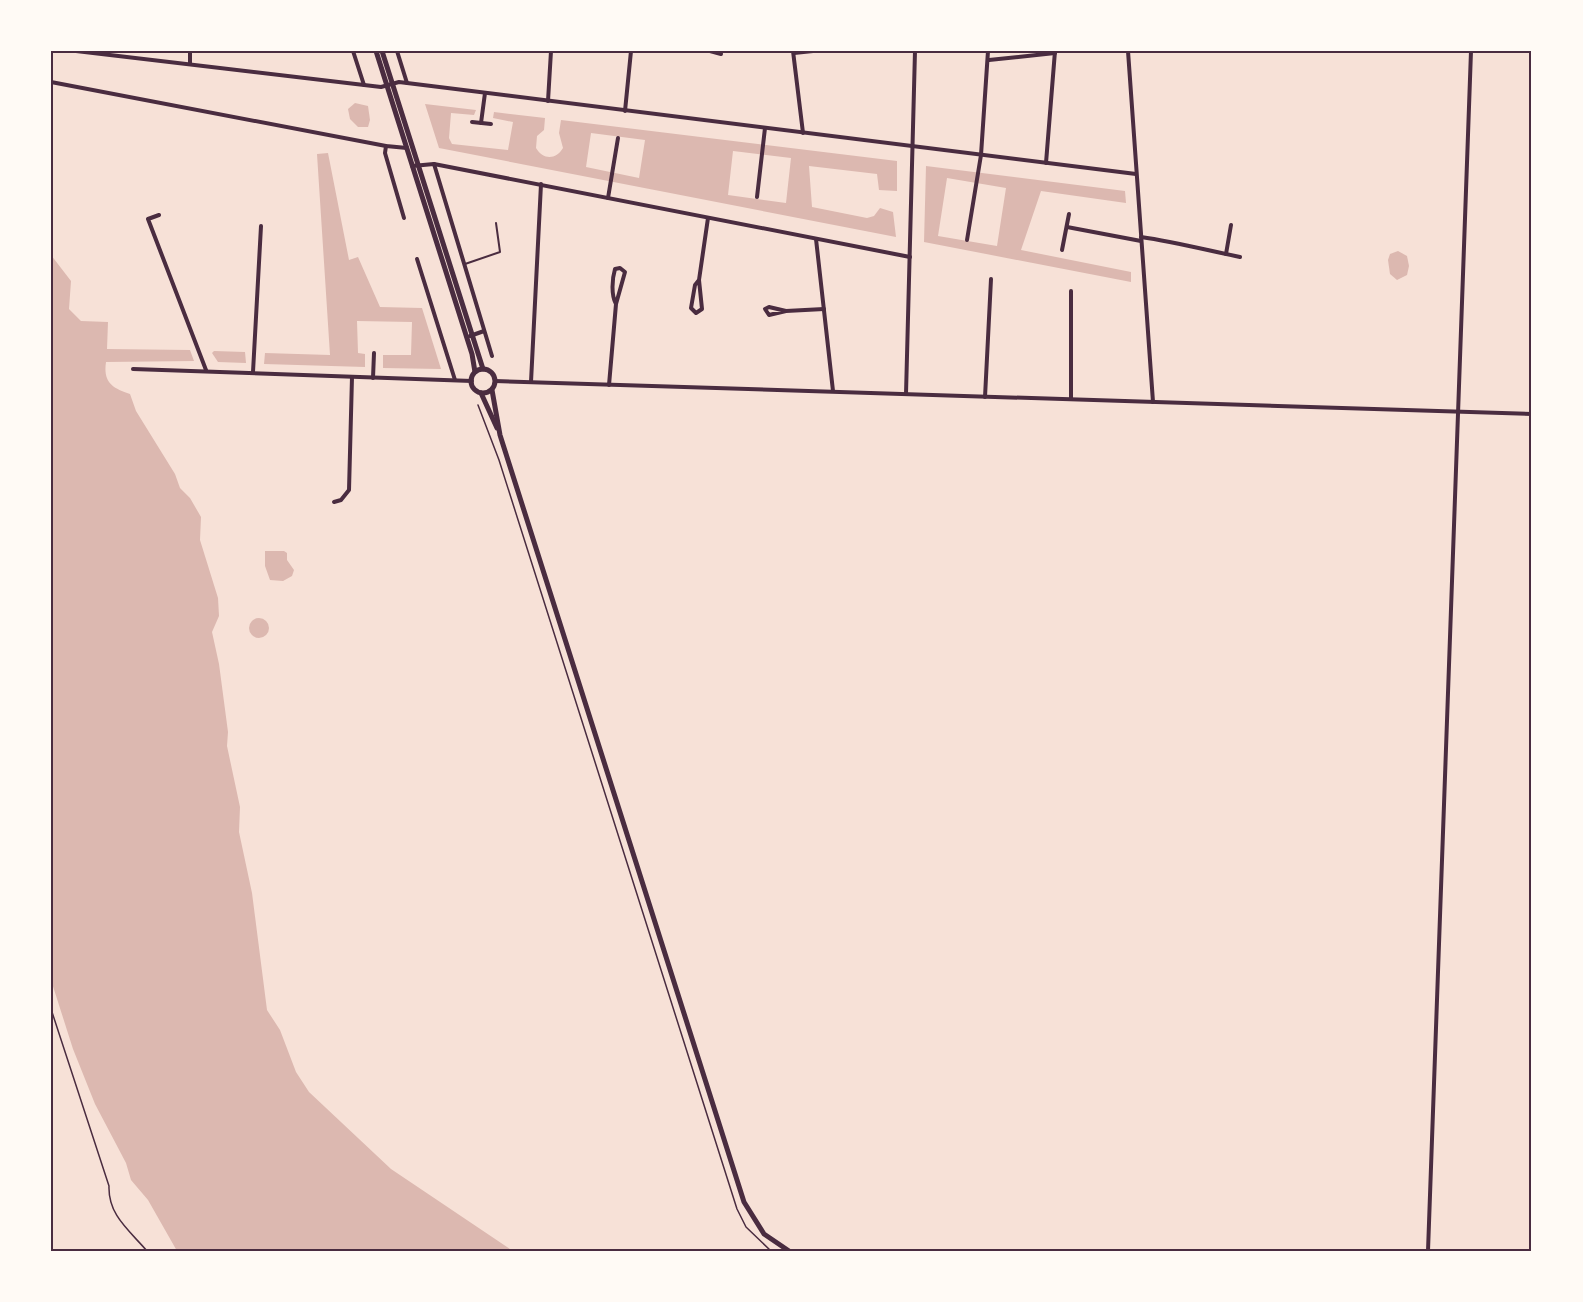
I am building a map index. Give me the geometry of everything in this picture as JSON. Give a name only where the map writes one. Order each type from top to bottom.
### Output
[{"type":"street","points":[[76,51],[364,85],[407,83],[1136,174]]},
{"type":"street","points":[[190,51],[190,63]]},
{"type":"street","points":[[353,51],[364,85]]},
{"type":"street","points":[[376,51],[390,85]]},
{"type":"street","points":[[382,51],[415,166],[469,336],[483,369]]},
{"type":"street","points":[[397,51],[407,83]]},
{"type":"street","points":[[548,101],[551,51]]},
{"type":"street","points":[[625,111],[631,51]]},
{"type":"street","points":[[710,51],[721,54],[720,51]]},
{"type":"street","points":[[803,133],[793,52],[813,51]]},
{"type":"street","points":[[906,394],[915,51]]},
{"type":"street","points":[[967,240],[980,166],[988,51]]},
{"type":"street","points":[[1128,51],[1153,402]]},
{"type":"street","points":[[1428,1251],[1471,51]]},
{"type":"street","points":[[989,60],[1055,52],[1046,164]]},
{"type":"street","points":[[51,82],[386,146],[409,147]]},
{"type":"street","points":[[481,123],[485,93]]},
{"type":"street","points":[[472,122],[491,124]]},
{"type":"street","points":[[757,197],[765,128]]},
{"type":"street","points":[[608,198],[618,138]]},
{"type":"street","points":[[386,146],[385,153],[404,218]]},
{"type":"street","points":[[415,166],[434,164],[910,257]]},
{"type":"street","points":[[434,164],[492,356]]},
{"type":"street","points":[[531,382],[541,184]]},
{"type":"street","points":[[1062,250],[1070,214]]},
{"type":"street","points":[[159,215],[148,219],[206,370]]},
{"type":"street","points":[[699,280],[695,285],[691,308],[696,313],[702,309],[699,280],[708,218]]},
{"type":"street","points":[[1226,254],[1231,225]]},
{"type":"street","points":[[254,372],[261,226]]},
{"type":"street","points":[[1067,227],[1141,239],[1187,243],[1200,249],[1240,257]]},
{"type":"street","points":[[816,239],[833,391]]},
{"type":"street","points":[[417,259],[455,380]]},
{"type":"street","points":[[609,385],[616,304],[614,273],[615,269],[620,268],[626,272],[616,304]]},
{"type":"street","points":[[985,397],[991,279]]},
{"type":"street","points":[[1071,291],[1071,399]]},
{"type":"street","points":[[786,311],[824,309]]},
{"type":"street","points":[[469,336],[484,331]]},
{"type":"street","points":[[469,336],[475,372],[472,381],[474,389],[481,393],[500,435],[744,1202],[764,1234],[789,1251]]},
{"type":"street","points":[[373,378],[374,354]]},
{"type":"street","points":[[133,369],[472,381]]},
{"type":"street","points":[[475,372],[483,369],[491,372],[495,381],[492,390],[500,435]]},
{"type":"street","points":[[334,502],[341,500],[349,490],[352,377]]},
{"type":"street","points":[[495,381],[1532,414]]},
{"type":"street","points":[[481,393],[492,390]]},
{"type":"lane","points":[[465,264],[500,252],[496,223]]},
{"type":"path","points":[[478,405],[502,472],[737,1209],[746,1227],[771,1251]]},
{"type":"path","points":[[51,1009],[109,1186],[108,1202],[114,1213],[147,1251]]},
{"type":"shaded area","points":[[355,103],[368,106],[370,120],[368,127],[358,127],[350,119],[348,109]]},
{"type":"shaded area","points":[[425,104],[476,110],[474,115],[451,113],[449,138],[452,144],[508,150],[513,122],[493,118],[494,112],[545,118],[544,130],[537,136],[536,148],[542,155],[550,157],[557,155],[563,148],[559,133],[561,120],[897,161],[897,191],[879,190],[877,174],[809,166],[812,207],[867,218],[874,216],[880,208],[893,212],[896,237],[439,148]],"holes":[[[591,133],[645,140],[639,178],[586,167]],[[733,151],[791,158],[786,203],[728,195]]]},
{"type":"shaded area","points":[[328,153],[349,260],[358,257],[380,307],[422,308],[441,369],[383,368],[383,355],[411,355],[412,322],[357,321],[358,353],[365,354],[365,367],[264,364],[265,353],[330,355],[317,154]]},
{"type":"shaded area","points":[[926,166],[1125,191],[1126,203],[1041,191],[1021,250],[1131,272],[1131,282],[924,242]],"holes":[[[947,178],[1006,188],[997,246],[938,236]]]},
{"type":"shaded area","points":[[1398,251],[1407,256],[1409,266],[1407,275],[1397,280],[1390,274],[1388,260],[1390,254]]},
{"type":"shaded area","points":[[51,255],[71,281],[69,309],[81,321],[108,322],[107,349],[190,350],[194,361],[106,362],[105,369],[114,387],[130,394],[136,411],[175,474],[180,488],[190,498],[201,517],[200,540],[218,598],[219,616],[212,632],[219,664],[228,732],[227,746],[240,807],[239,832],[252,893],[267,1010],[280,1030],[296,1072],[309,1092],[391,1169],[513,1251],[177,1251],[148,1200],[131,1180],[126,1163],[95,1104],[73,1049],[51,980]]},
{"type":"shaded area","points":[[214,351],[245,352],[246,363],[218,362],[212,353]]},
{"type":"shaded area","points":[[265,551],[287,553],[287,560],[294,570],[292,576],[283,581],[270,580],[265,566]]},
{"type":"shaded area","points":[[259,618],[266,621],[269,628],[266,635],[259,638],[252,635],[249,628],[252,621]]}]
